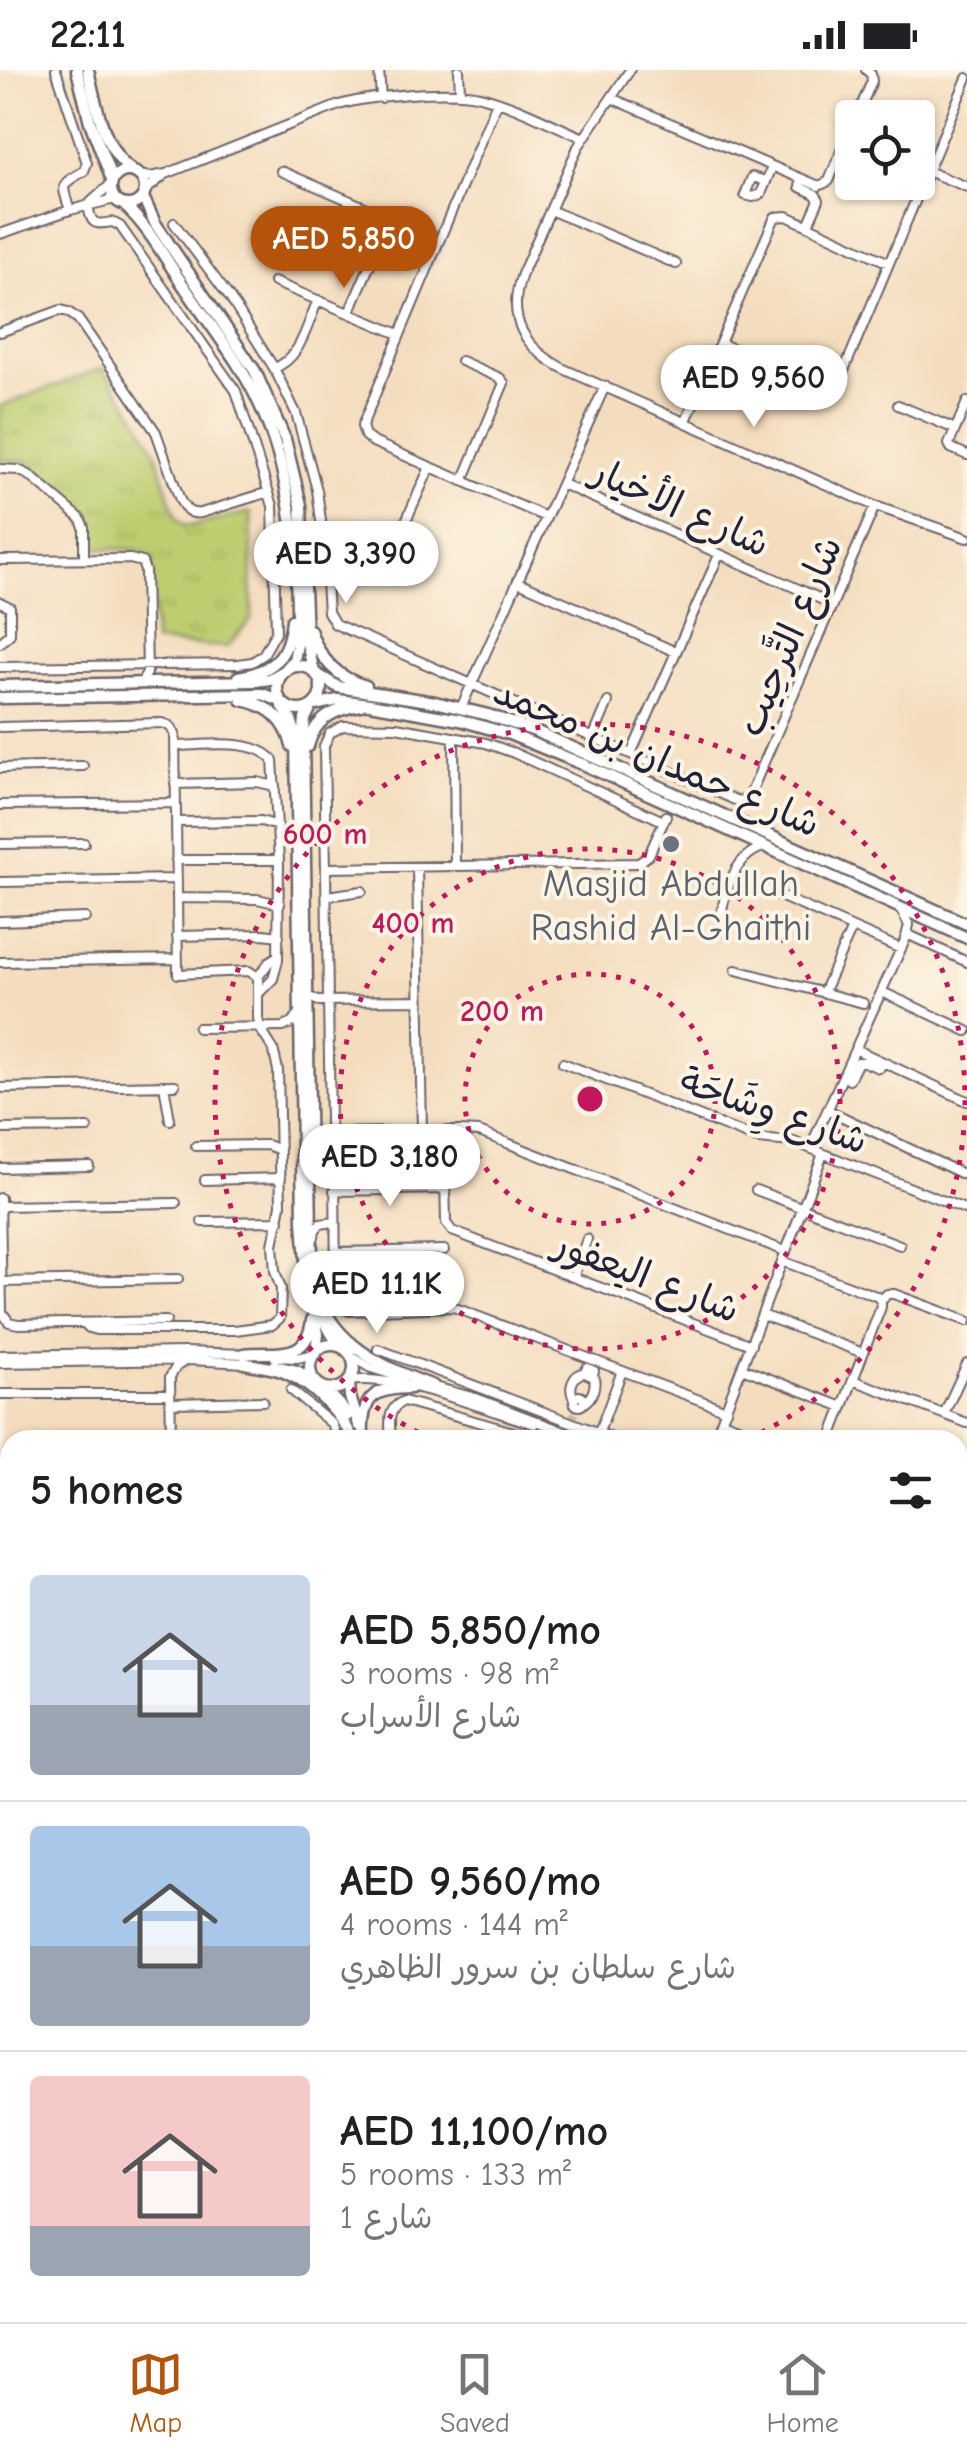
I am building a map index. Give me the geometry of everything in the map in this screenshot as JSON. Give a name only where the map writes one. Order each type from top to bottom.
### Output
[{"type":"main road","points":[[77,70],[90,122],[120,202],[145,229],[247,379],[273,438],[287,490],[306,639],[321,688],[304,724],[301,776]]},
{"type":"main road","points":[[88,70],[112,150],[145,185],[144,194],[155,224],[255,371],[276,414],[298,488],[303,527],[298,645],[294,660],[276,686],[292,720],[301,776],[314,1268],[324,1322],[347,1352],[354,1369],[349,1381],[357,1430]]},
{"type":"main road","points":[[111,182],[120,172],[135,172]]},
{"type":"main road","points":[[120,202],[135,204],[144,194]]},
{"type":"main road","points":[[199,682],[249,675],[274,664],[289,642],[300,584]]},
{"type":"main road","points":[[300,584],[316,648],[328,665],[355,683],[405,696]]},
{"type":"main road","points":[[0,686],[145,674],[154,684],[260,681],[298,666],[315,673]]},
{"type":"main road","name":"شارع حمدان بن محمد","points":[[315,673],[338,687],[405,696],[513,723],[967,931]]},
{"type":"main road","points":[[0,698],[263,694],[296,710],[313,706]]},
{"type":"main road","points":[[196,695],[264,706],[283,723],[301,776]]},
{"type":"main road","name":"شارع حمدان بن محمد","points":[[313,706],[338,700],[370,704],[460,720],[519,738],[932,922],[967,931]]},
{"type":"main road","points":[[301,776],[308,742],[318,724],[335,711],[370,704]]},
{"type":"main road","points":[[309,1003],[301,1045],[304,1242],[318,1334],[310,1368],[346,1413],[354,1430]]},
{"type":"main road","points":[[317,1288],[331,1321],[345,1336],[390,1370],[433,1386]]},
{"type":"main road","points":[[244,1358],[296,1349],[309,1334],[312,1309]]},
{"type":"main road","points":[[316,1353],[326,1346],[347,1352]]},
{"type":"main road","points":[[244,1358],[296,1378],[333,1408],[351,1430]]},
{"type":"main road","points":[[319,1384],[339,1388],[349,1381]]},
{"type":"main road","points":[[360,1430],[370,1399],[384,1389],[412,1388]]},
{"type":"street","points":[[56,70],[87,163],[82,173],[64,184],[70,210]]},
{"type":"street","points":[[379,70],[381,98]]},
{"type":"street","points":[[459,70],[460,93]]},
{"type":"street","points":[[630,70],[584,138],[518,286],[516,316],[526,339],[566,370],[875,506],[967,538]]},
{"type":"street","points":[[864,100],[872,81],[866,70]]},
{"type":"street","points":[[935,152],[967,78]]},
{"type":"street","points":[[135,172],[150,177],[166,174],[338,105],[381,98],[460,93],[497,102],[584,138]]},
{"type":"street","points":[[611,98],[819,186],[827,184],[835,165]]},
{"type":"street","points":[[497,102],[399,334],[364,421],[364,432],[373,442],[546,517]]},
{"type":"street","points":[[766,181],[772,166]]},
{"type":"street","points":[[280,171],[376,212],[386,220],[349,313]]},
{"type":"street","points":[[144,194],[166,174]]},
{"type":"street","points":[[935,174],[967,186]]},
{"type":"street","points":[[801,179],[800,188],[815,194],[818,200],[808,226]]},
{"type":"street","points":[[88,205],[111,182]]},
{"type":"street","points":[[720,343],[825,389],[834,389],[840,383],[915,200]]},
{"type":"street","points":[[0,234],[88,205],[120,202]]},
{"type":"street","points":[[0,668],[145,674],[238,664],[256,660],[274,638],[274,517],[239,395],[120,226],[112,222],[95,223],[88,205]]},
{"type":"street","points":[[550,210],[676,264]]},
{"type":"street","points":[[686,421],[775,217],[787,216],[889,262]]},
{"type":"street","name":"شارع التَّرحِيب","points":[[174,223],[230,298],[274,368],[296,412],[320,510],[326,602],[331,620],[337,626],[734,800],[746,800],[875,506]]},
{"type":"street","points":[[274,282],[399,334]]},
{"type":"street","points":[[274,368],[296,353],[318,300]]},
{"type":"street","points":[[0,332],[61,310],[78,319],[156,432],[180,500],[190,512],[201,513],[269,492]]},
{"type":"street","points":[[462,361],[502,378],[504,383],[463,481]]},
{"type":"street","points":[[239,395],[247,379]]},
{"type":"street","points":[[462,708],[605,386]]},
{"type":"street","points":[[239,395],[257,399]]},
{"type":"street","points":[[967,402],[950,446],[967,455]]},
{"type":"street","points":[[898,405],[955,429]]},
{"type":"street","points":[[292,466],[300,473],[310,474]]},
{"type":"street","points":[[384,570],[430,467]]},
{"type":"street","points":[[0,469],[26,473],[80,518],[84,527],[84,559]]},
{"type":"street","points":[[298,488],[310,474]]},
{"type":"street","name":"شارع الأخيار","points":[[562,484],[832,604]]},
{"type":"street","points":[[631,754],[720,555]]},
{"type":"street","points":[[0,560],[136,559],[144,566],[145,674]]},
{"type":"street","points":[[518,582],[676,652]]},
{"type":"street","points":[[0,602],[10,607],[11,614],[10,634],[0,643]]},
{"type":"street","points":[[593,738],[608,702]]},
{"type":"street","points":[[0,727],[162,723],[172,728],[178,974],[251,971],[258,977]]},
{"type":"street","points":[[665,818],[495,746],[384,726],[343,726],[330,733],[324,746],[336,1299],[346,1310],[453,1307],[726,1410]]},
{"type":"street","points":[[454,737],[455,866]]},
{"type":"street","points":[[175,746],[239,745],[263,751],[273,760],[279,860],[278,956],[273,978],[258,994]]},
{"type":"street","points":[[576,782],[582,764]]},
{"type":"street","points":[[0,768],[82,766]]},
{"type":"street","points":[[175,784],[257,782],[276,786]]},
{"type":"street","points":[[327,868],[640,864],[649,855],[665,818],[666,808],[650,795]]},
{"type":"street","points":[[0,805],[176,803]]},
{"type":"street","points":[[665,818],[676,812],[699,817]]},
{"type":"street","points":[[176,822],[261,821],[278,826]]},
{"type":"street","points":[[733,832],[742,846],[741,862]]},
{"type":"street","points":[[0,844],[84,843]]},
{"type":"street","points":[[720,931],[724,903],[741,862],[750,852],[766,847]]},
{"type":"street","points":[[176,860],[279,860]]},
{"type":"street","points":[[417,867],[422,1132]]},
{"type":"street","points":[[734,876],[901,949]]},
{"type":"street","points":[[0,882],[176,879]]},
{"type":"street","points":[[327,896],[362,891]]},
{"type":"street","points":[[177,898],[257,898],[280,904]]},
{"type":"street","points":[[810,1148],[907,934],[908,920],[896,905]]},
{"type":"street","points":[[0,920],[85,918]]},
{"type":"street","points":[[823,993],[852,928]]},
{"type":"street","points":[[907,934],[967,962]]},
{"type":"street","points":[[177,936],[279,936]]},
{"type":"street","points":[[84,1322],[96,1330],[235,1330],[279,1320],[280,1286],[273,1245],[280,1221],[281,1178],[277,1060],[260,1028],[258,994],[258,977],[278,956]]},
{"type":"street","points":[[0,962],[178,959]]},
{"type":"street","points":[[736,970],[863,1004]]},
{"type":"street","points":[[882,992],[967,1032]]},
{"type":"street","points":[[198,1028],[283,1027],[292,1023],[309,1003],[418,1000]]},
{"type":"street","points":[[283,1027],[296,1035],[301,1045]]},
{"type":"street","points":[[855,1049],[967,1101]]},
{"type":"street","points":[[850,1080],[860,1062],[877,1068],[884,1063]]},
{"type":"street","name":"شارع وِشَاحَة","points":[[563,1063],[758,1139],[810,1148],[967,1210]]},
{"type":"street","points":[[164,1085],[170,1120]]},
{"type":"street","points":[[0,1088],[175,1085]]},
{"type":"street","points":[[828,1110],[967,1176]]},
{"type":"street","points":[[0,1129],[88,1128]]},
{"type":"street","name":"شارع اليعفور","points":[[444,1131],[446,1223],[452,1231],[750,1344]]},
{"type":"street","points":[[332,1133],[480,1132],[876,1296],[881,1306],[834,1430]]},
{"type":"street","points":[[267,1145],[280,1139]]},
{"type":"street","points":[[196,1146],[267,1145],[280,1150]]},
{"type":"street","points":[[718,1430],[823,1154]]},
{"type":"street","points":[[0,1168],[89,1166]]},
{"type":"street","points":[[311,1177],[314,1215],[324,1222],[335,1222]]},
{"type":"street","points":[[205,1180],[281,1178]]},
{"type":"street","points":[[334,1191],[445,1189]]},
{"type":"street","points":[[756,1190],[900,1245]]},
{"type":"street","points":[[0,1198],[3,1316],[13,1323],[166,1322]]},
{"type":"street","points":[[0,1206],[176,1203]]},
{"type":"street","points":[[202,1222],[280,1221]]},
{"type":"street","points":[[314,1268],[314,1234],[324,1222]]},
{"type":"street","points":[[573,1277],[587,1239]]},
{"type":"street","points":[[336,1252],[444,1250]]},
{"type":"street","points":[[2,1282],[178,1279]]},
{"type":"street","points":[[880,1300],[894,1294],[967,1321]]},
{"type":"street","points":[[762,1315],[863,1353]]},
{"type":"street","points":[[378,1349],[558,1416],[576,1410],[589,1399],[594,1385],[589,1373],[578,1374],[571,1392],[576,1410],[596,1430]]},
{"type":"street","points":[[0,1355],[185,1352],[283,1366],[319,1384]]},
{"type":"street","points":[[347,1352],[380,1371],[476,1398],[558,1430]]},
{"type":"street","points":[[0,1363],[291,1358],[316,1353]]},
{"type":"street","points":[[171,1430],[170,1377],[176,1367],[190,1360]]},
{"type":"street","points":[[151,1361],[163,1366],[170,1377]]},
{"type":"street","points":[[944,1414],[967,1364]]},
{"type":"street","points":[[742,1368],[843,1407]]},
{"type":"street","points":[[599,1430],[622,1372]]},
{"type":"street","points":[[349,1381],[370,1379],[412,1388],[553,1428]]},
{"type":"street","points":[[853,1380],[967,1423]]},
{"type":"street","points":[[290,1390],[334,1430]]},
{"type":"street","points":[[0,1394],[263,1401]]},
{"type":"street","points":[[390,1430],[390,1412],[408,1401],[499,1430]]},
{"type":"street","points":[[553,1428],[558,1416]]},
{"type":"street","points":[[526,1430],[527,1422]]},
{"type":"street","points":[[722,1422],[745,1430]]},
{"type":"street","points":[[292,2322],[319,2322]]},
{"type":"green space","points":[[103,368],[156,453],[176,517],[183,525],[251,512],[252,618],[227,647],[154,642],[152,559],[140,551],[94,548],[91,515],[26,461],[0,460],[0,406]]},
{"type":"tunnel","points":[[573,1417],[575,1413]]},
{"type":"place","name":"Masjid Abdullah Rashid Al-Ghaithi","points":[[671,844]]}]
